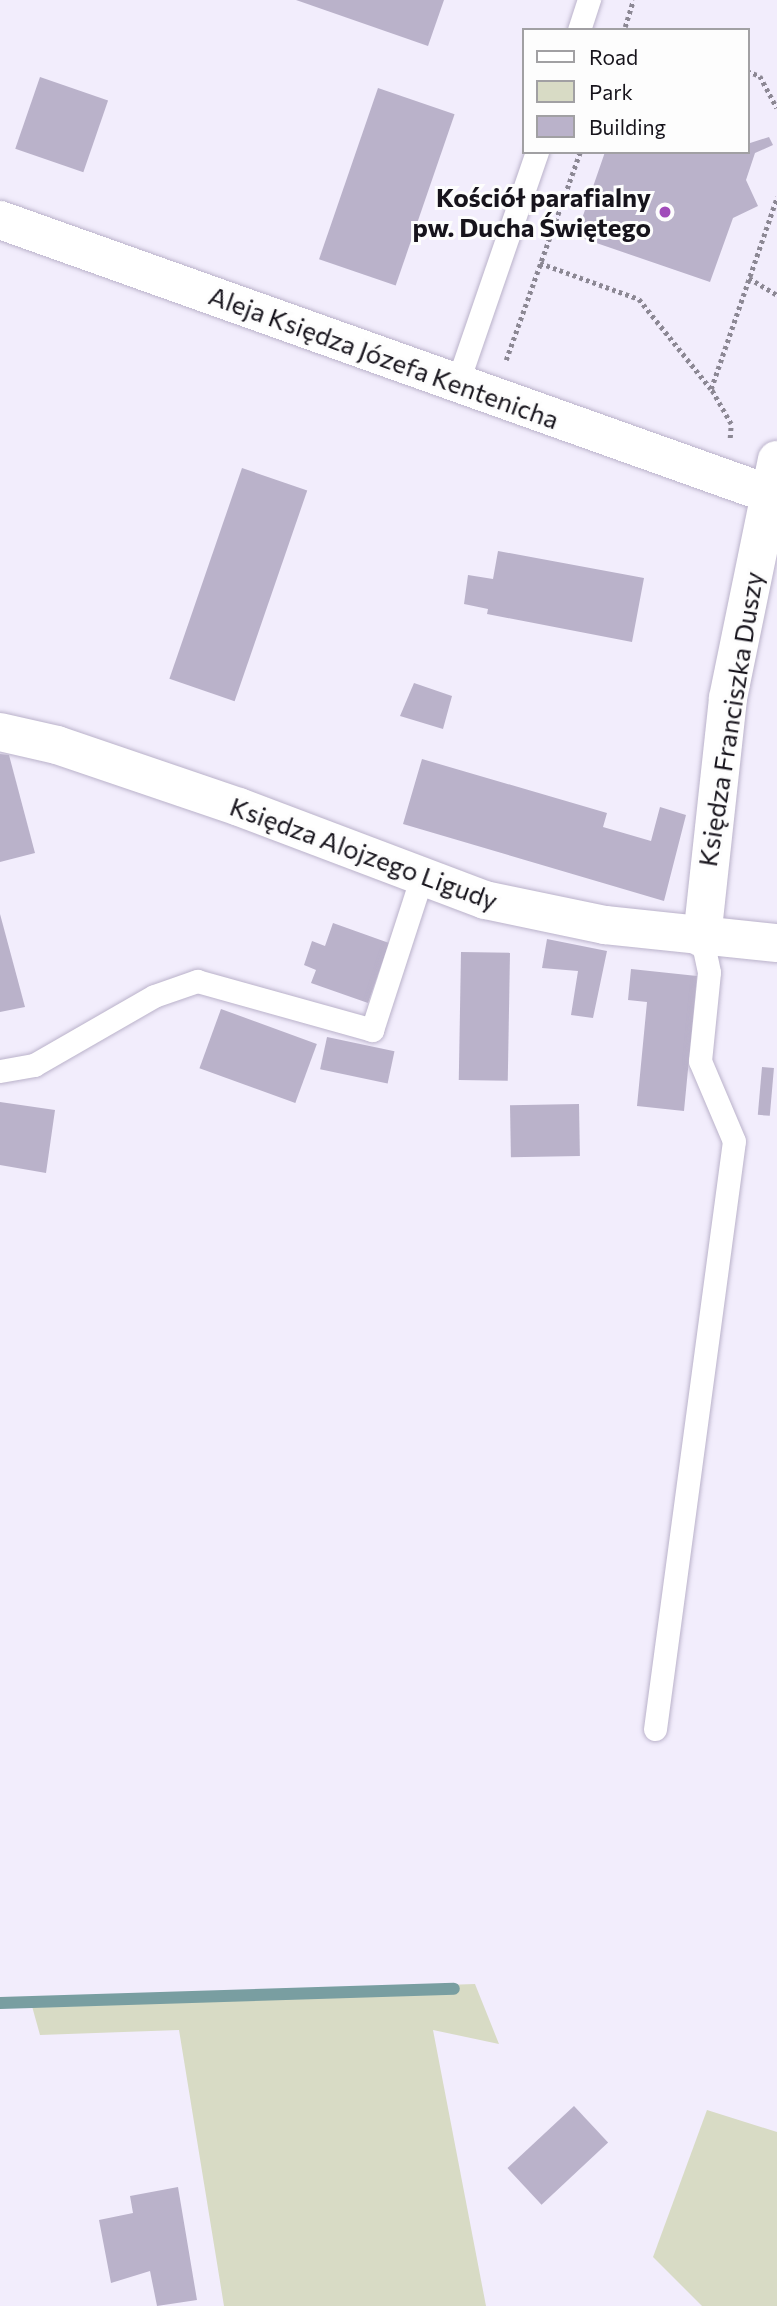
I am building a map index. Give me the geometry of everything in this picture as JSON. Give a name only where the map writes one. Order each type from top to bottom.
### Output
[{"type":"street","name":"Aleja Księdza Józefa Kentenicha","points":[[0,220],[728,480],[773,477]]},
{"type":"street","name":"Księdza Franciszka Duszy","points":[[702,938],[728,698],[773,477]]},
{"type":"street","name":"Księdza Alojzego Ligudy","points":[[0,732],[57,745],[239,807],[421,879],[545,913],[702,938],[777,943]]},
{"type":"lane","points":[[580,28],[589,0]]},
{"type":"lane","points":[[457,384],[536,154]]},
{"type":"lane","points":[[0,1070],[34,1065],[154,996],[197,981],[372,1030],[421,879]]},
{"type":"lane","points":[[655,1729],[734,1141],[700,1061],[709,972],[702,938]]},
{"type":"path","points":[[624,28],[633,0]]},
{"type":"path","points":[[749,72],[760,76],[777,108]]},
{"type":"path","points":[[493,397],[579,154]]},
{"type":"path","points":[[710,388],[777,197]]},
{"type":"path","points":[[540,263],[639,299],[710,388],[731,424],[728,480]]},
{"type":"path","points":[[749,278],[777,295]]},
{"type":"green space","points":[[475,1984],[499,2044],[433,2030],[486,2306],[224,2306],[179,2030],[40,2035],[30,1999]]},
{"type":"green space","points":[[707,2110],[777,2132],[777,2306],[702,2306],[653,2257]]},
{"type":"building","points":[[296,0],[444,0],[428,46]]},
{"type":"building","points":[[40,77],[108,100],[83,172],[15,149]]},
{"type":"building","points":[[378,88],[455,114],[396,286],[319,259]]},
{"type":"building","name":"Kościół parafialny pw. Ducha Świętego","points":[[769,137],[773,145],[755,153],[746,180],[758,206],[733,218],[710,282],[576,236],[604,154],[749,154],[749,143]]},
{"type":"building","points":[[242,468],[307,490],[235,701],[169,679]]},
{"type":"building","points":[[498,551],[644,578],[632,642],[487,614],[488,609],[464,604],[468,575],[493,579]]},
{"type":"building","points":[[414,683],[452,696],[443,729],[400,716]]},
{"type":"building","points":[[0,754],[9,755],[35,853],[0,862]]},
{"type":"building","points":[[422,759],[607,813],[603,827],[651,841],[660,807],[686,815],[664,901],[403,824]]},
{"type":"building","points":[[0,914],[25,1007],[0,1012]]},
{"type":"building","points":[[333,923],[389,943],[368,1003],[311,983],[316,970],[304,965],[312,941],[325,946]]},
{"type":"building","points":[[547,939],[607,951],[593,1018],[571,1015],[578,971],[542,968]]},
{"type":"building","points":[[461,952],[510,953],[508,1081],[459,1080]]},
{"type":"building","points":[[631,969],[697,976],[684,1111],[637,1106],[647,1002],[628,1000]]},
{"type":"building","points":[[221,1009],[317,1044],[295,1103],[199,1068]]},
{"type":"building","points":[[327,1037],[394,1051],[388,1084],[320,1069]]},
{"type":"building","points":[[762,1067],[774,1068],[770,1116],[758,1115]]},
{"type":"building","points":[[0,1102],[55,1110],[46,1173],[0,1165]]},
{"type":"building","points":[[579,1104],[580,1156],[511,1157],[510,1105]]},
{"type":"building","points":[[574,2106],[608,2143],[542,2205],[507,2168]]},
{"type":"building","points":[[178,2187],[197,2300],[157,2306],[150,2271],[111,2283],[99,2220],[133,2213],[130,2196]]},
{"type":"waterway","points":[[0,2003],[454,1989]]},
{"type":"place","name":"Kościół parafialny pw. Ducha Świętego","points":[[665,212]]}]
